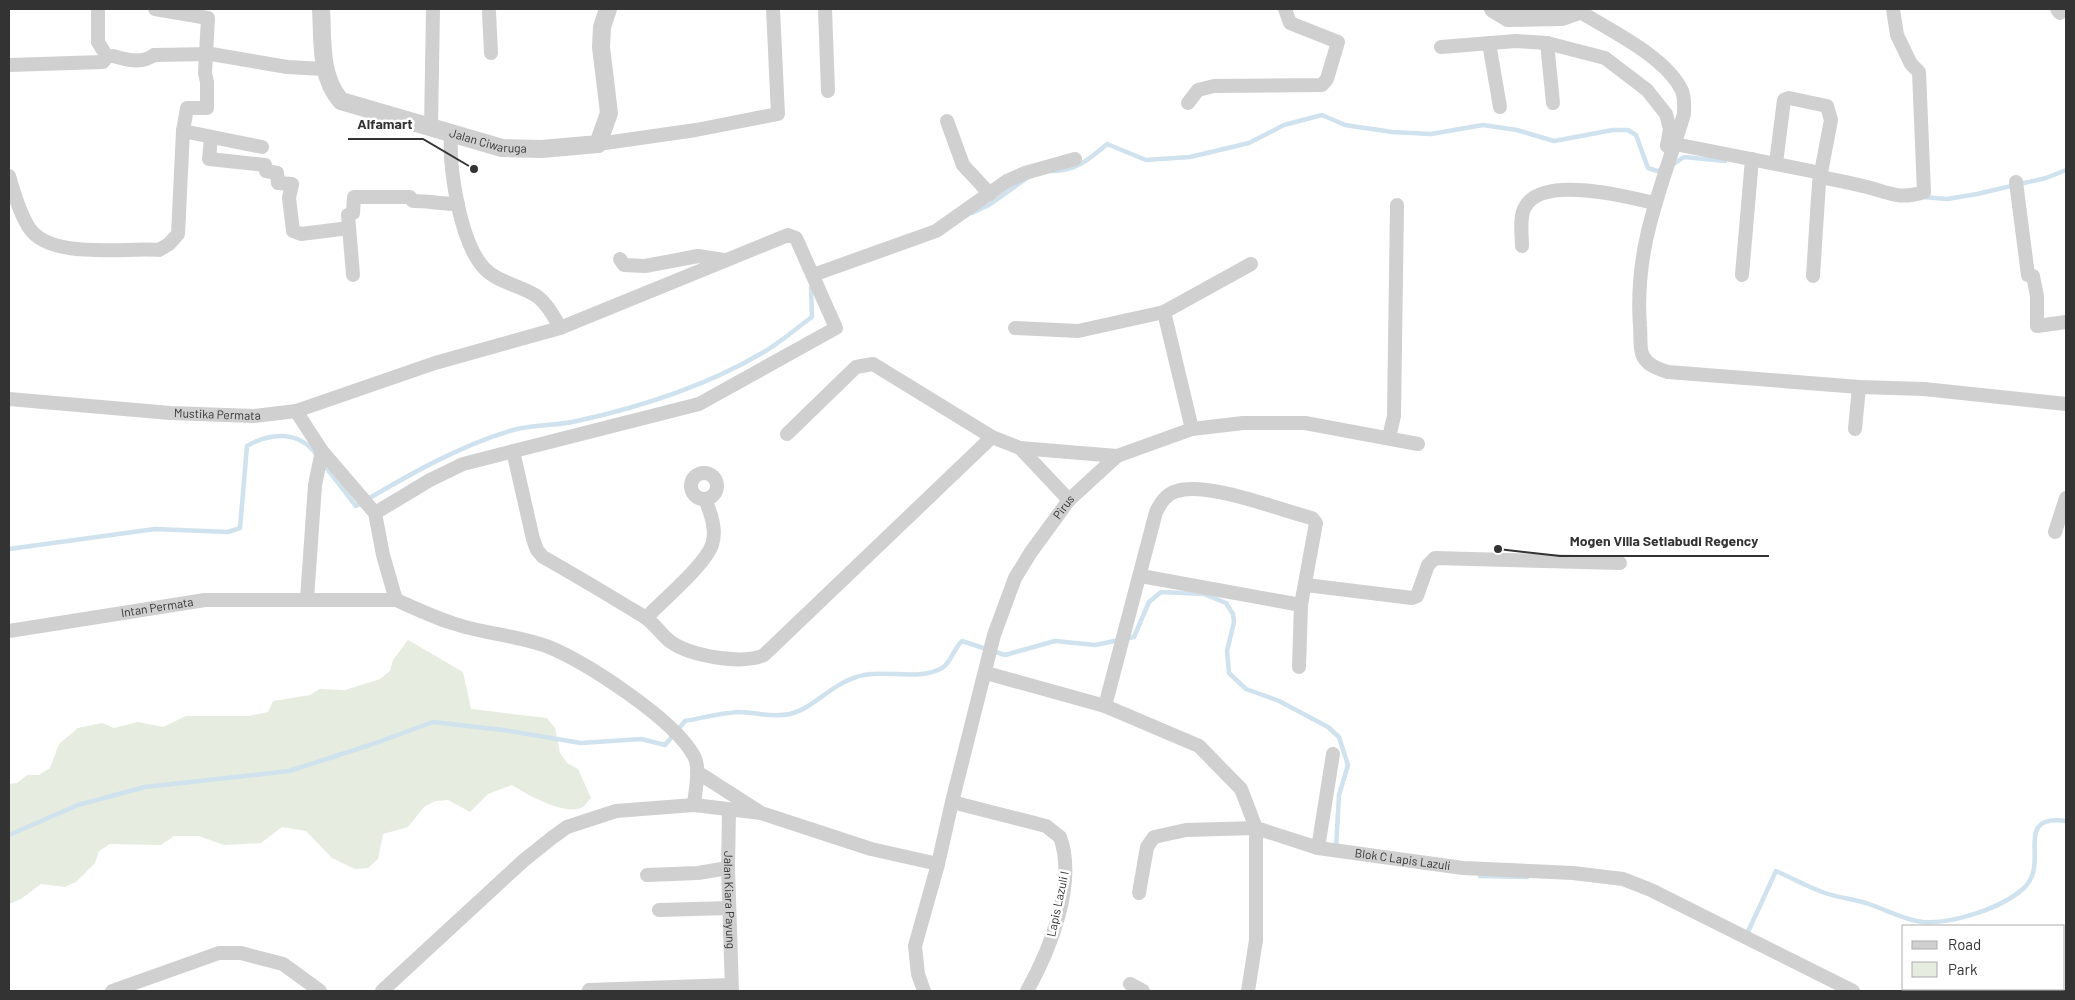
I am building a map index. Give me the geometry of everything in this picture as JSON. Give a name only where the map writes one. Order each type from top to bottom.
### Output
[{"type":"street","points":[[9,65],[103,62],[107,57],[98,42],[98,9]]},
{"type":"street","points":[[9,176],[28,227],[42,239],[79,250],[159,250],[169,244],[178,234],[180,169],[187,108],[207,108],[206,54],[208,18],[155,9]]},
{"type":"street","name":"Jalan Ciwaruga","points":[[321,9],[324,69],[333,92],[341,101],[451,135],[502,148],[542,149],[598,144]]},
{"type":"street","points":[[431,128],[433,9]]},
{"type":"street","points":[[608,9],[602,27],[601,47],[609,113],[598,144],[696,130],[778,114],[773,9]]},
{"type":"street","points":[[825,9],[828,91]]},
{"type":"street","points":[[1188,103],[1198,90],[1214,86],[1322,85],[1327,79],[1338,42],[1290,24],[1285,9]]},
{"type":"street","points":[[1493,9],[1508,18],[1562,17],[1579,10],[1644,52],[1664,68],[1682,91],[1684,114],[1654,203],[1640,273],[1639,306],[1642,355],[1649,364],[1668,372],[1859,387],[1924,389],[2066,404]]},
{"type":"street","points":[[1675,144],[1776,163],[1874,188],[1887,195],[1912,195],[1924,192],[1919,72],[1911,64],[1897,35],[1893,9]]},
{"type":"street","points":[[491,53],[492,10]]},
{"type":"street","points":[[1441,47],[1489,43],[1547,43],[1605,58],[1647,90],[1666,114],[1670,129],[1667,144],[1669,162]]},
{"type":"street","points":[[1489,43],[1500,107]]},
{"type":"street","points":[[1547,43],[1553,103]]},
{"type":"street","points":[[113,56],[140,61],[148,60],[154,56],[206,54],[287,67],[324,69]]},
{"type":"street","points":[[1776,163],[1784,100],[1789,98],[1822,104],[1830,110],[1831,120],[1821,175],[1813,276]]},
{"type":"street","points":[[947,121],[963,165],[990,194]]},
{"type":"street","points":[[183,132],[262,147]]},
{"type":"street","points":[[451,135],[450,157],[458,204],[462,221],[475,254],[484,268],[495,276],[537,295],[557,320],[560,328]]},
{"type":"street","points":[[211,138],[209,159],[265,165],[266,171],[277,173],[278,183],[292,184],[293,192],[290,198],[293,231],[301,234],[349,228]]},
{"type":"street","points":[[375,513],[415,488],[463,464],[699,404],[836,328],[813,275],[936,231],[1007,181],[1024,173],[1075,159]]},
{"type":"street","points":[[1742,275],[1752,159]]},
{"type":"street","points":[[2016,182],[2028,275],[2033,276],[2037,296],[2037,326],[2066,322]]},
{"type":"street","points":[[1522,246],[1523,209],[1530,201],[1544,193],[1565,189],[1627,197],[1654,203]]},
{"type":"street","points":[[353,275],[348,215],[353,213],[354,197],[396,196],[410,197],[412,201],[458,204]]},
{"type":"street","points":[[1389,437],[1394,416],[1397,205]]},
{"type":"street","name":"Mustika Permata","points":[[9,399],[198,414],[254,416],[296,411],[435,363],[560,328],[788,235],[793,236],[801,246],[813,275]]},
{"type":"street","points":[[620,259],[624,265],[645,266],[698,256],[725,260]]},
{"type":"street","points":[[1014,328],[1078,331],[1164,312],[1251,264]]},
{"type":"street","points":[[1164,312],[1192,429]]},
{"type":"street","points":[[787,434],[856,367],[873,364],[992,437],[1020,448],[1117,456]]},
{"type":"street","points":[[1855,429],[1859,387]]},
{"type":"street","points":[[296,411],[322,451],[375,513],[396,600],[453,624],[515,636],[550,648],[616,686],[650,709],[695,756],[697,772],[694,805]]},
{"type":"street","name":"Pirus","points":[[924,991],[918,974],[915,946],[938,864],[994,635],[1015,578],[1031,552],[1069,500],[1117,456],[1192,429],[1243,423],[1305,423],[1389,437],[1418,444]]},
{"type":"street","points":[[514,450],[533,538],[537,550],[543,556],[646,618],[673,644],[703,655],[748,659],[764,656],[992,437]]},
{"type":"street","points":[[1020,448],[1069,500]]},
{"type":"street","points":[[307,599],[316,485],[322,451]]},
{"type":"street","points":[[1105,706],[1141,576],[1156,512],[1163,499],[1176,491],[1191,488],[1213,491],[1312,518],[1316,523],[1301,606],[1299,667]]},
{"type":"street","points":[[2055,532],[2066,498]]},
{"type":"street","points":[[646,618],[707,555],[714,534],[712,517],[705,499]]},
{"type":"street","points":[[1306,585],[1412,598],[1417,596],[1428,564],[1435,558],[1620,563]]},
{"type":"street","points":[[1141,576],[1301,606]]},
{"type":"street","name":"Intan Permata","points":[[9,631],[205,600],[396,600]]},
{"type":"street","points":[[986,674],[1105,706],[1199,746],[1208,753],[1241,789],[1256,828],[1256,940],[1248,991]]},
{"type":"street","points":[[1318,848],[1333,754]]},
{"type":"street","points":[[697,772],[761,813]]},
{"type":"street","name":"Lapis Lazuli I","points":[[952,802],[1046,826],[1060,836],[1066,869],[1064,888],[1048,948],[1028,991]]},
{"type":"street","points":[[382,991],[523,862],[567,827],[616,811],[694,805],[761,813],[871,848],[938,864]]},
{"type":"street","name":"Jalan Kiara Payung","points":[[729,810],[728,868],[732,988]]},
{"type":"street","name":"Blok C Lapis Lazuli","points":[[1139,893],[1147,847],[1156,836],[1186,830],[1256,828],[1318,848],[1464,868],[1573,873],[1623,879],[1651,890],[1853,991]]},
{"type":"street","points":[[647,875],[698,873],[728,868]]},
{"type":"street","points":[[659,910],[729,908]]},
{"type":"street","points":[[112,991],[219,953],[241,953],[283,964],[320,991]]},
{"type":"street","points":[[1130,984],[1143,991]]},
{"type":"street","points":[[589,990],[732,988]]},
{"type":"green space","points":[[408,640],[463,672],[471,709],[547,718],[555,728],[560,753],[567,763],[578,769],[591,798],[584,806],[576,809],[557,807],[536,799],[512,785],[488,794],[470,812],[448,800],[435,801],[424,807],[408,827],[383,834],[378,859],[368,868],[355,869],[332,858],[306,831],[282,827],[261,843],[224,845],[199,836],[174,836],[161,845],[110,844],[99,851],[95,863],[76,882],[65,887],[41,884],[21,899],[9,904],[9,784],[17,783],[27,775],[39,775],[50,768],[59,744],[78,728],[102,723],[114,728],[138,722],[163,727],[186,716],[249,716],[268,712],[273,701],[310,695],[320,689],[345,690],[380,679],[390,671],[393,660]]},
{"type":"waterway","points":[[1051,171],[1074,167],[1107,144],[1146,160],[1190,157],[1249,143],[1284,125],[1322,115],[1345,125],[1392,132],[1431,134],[1483,125],[1517,130],[1554,141],[1613,130],[1628,130],[1636,135],[1648,168],[1657,171],[1664,169]]},
{"type":"waterway","points":[[1671,166],[1684,157],[1725,161]]},
{"type":"waterway","points":[[1924,197],[1947,199],[1977,194],[2046,178],[2066,170]]},
{"type":"waterway","points":[[972,213],[989,205],[1027,178]]},
{"type":"waterway","points":[[322,462],[356,506],[432,463],[492,437],[521,428],[569,423],[625,409],[672,394],[741,365],[762,353],[812,317],[811,287],[813,285]]},
{"type":"waterway","points":[[9,549],[155,529],[228,532],[240,528],[247,446],[266,438],[284,436],[301,441],[316,454]]},
{"type":"waterway","points":[[9,835],[78,805],[145,787],[289,771],[433,722],[503,730],[581,743],[641,739],[665,745],[685,721],[738,712],[776,715],[790,714],[808,706],[834,688],[853,678],[873,674],[914,675],[933,672],[945,666],[962,641],[1005,655],[1055,641],[1095,645],[1134,637],[1149,602],[1161,592],[1204,594],[1226,603],[1233,614],[1234,622],[1227,651],[1229,673],[1246,689],[1279,701],[1328,727],[1339,737],[1348,765],[1339,795],[1336,848]]},
{"type":"waterway","points":[[1746,936],[1776,871],[1825,893],[1864,902],[1916,921],[1935,922],[1949,920],[1991,908],[2016,895],[2032,877],[2036,832],[2040,825],[2050,821],[2066,821]]},
{"type":"waterway","points":[[1480,876],[1527,877]]},
{"type":"place","name":"Alfamart","points":[[474,169]]},
{"type":"place","name":"Mogen Villa Setiabudi Regency","points":[[1498,549]]}]
